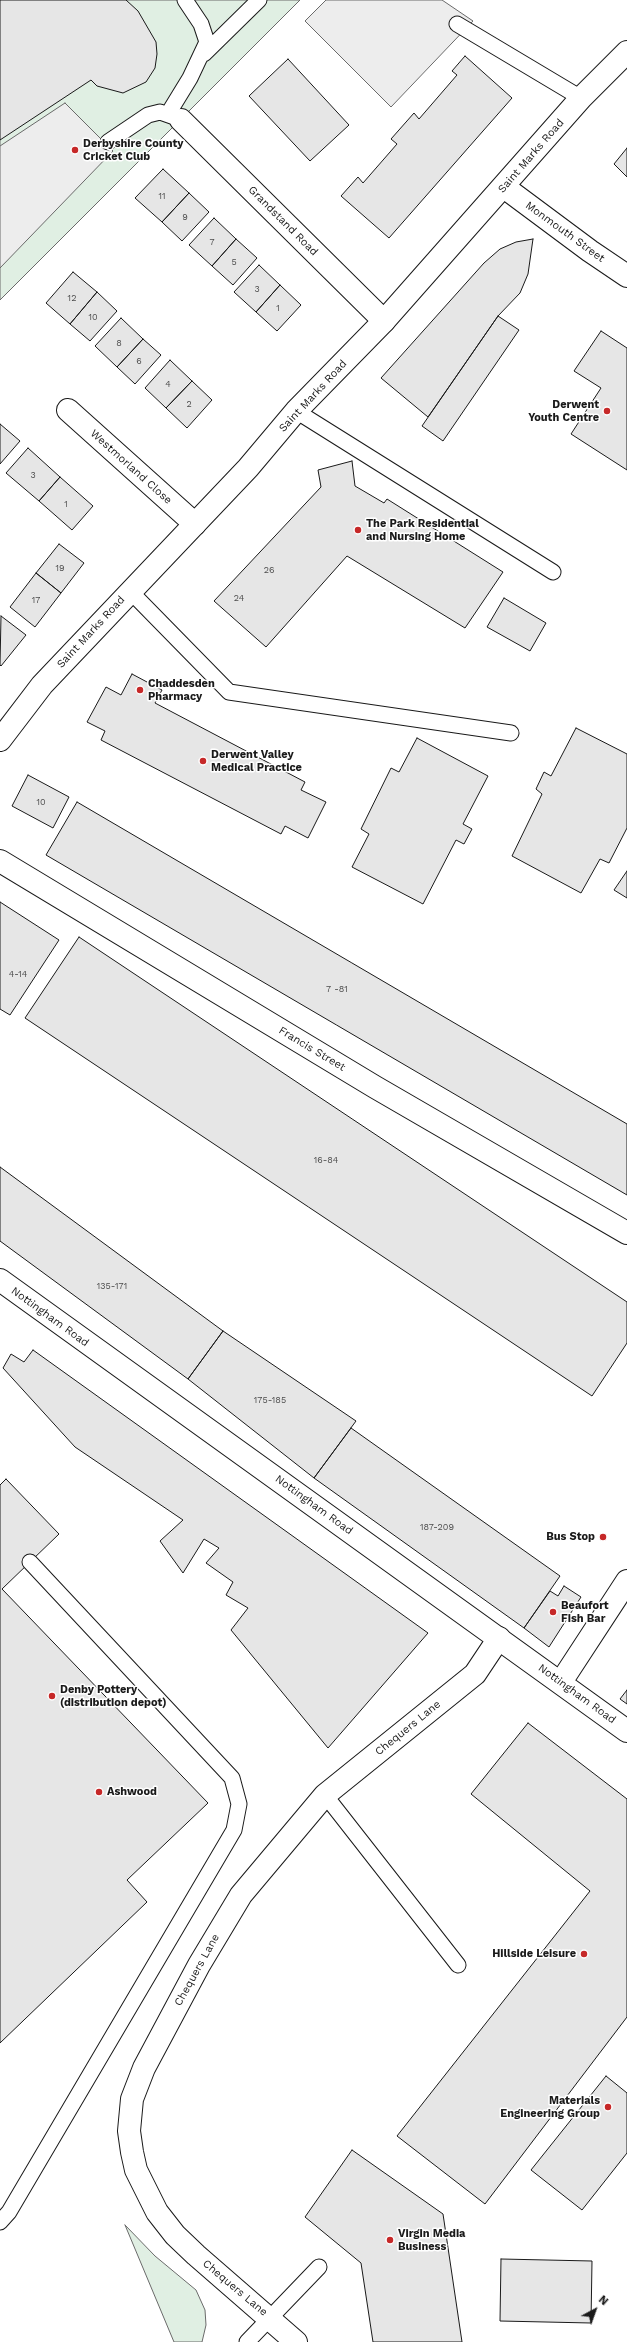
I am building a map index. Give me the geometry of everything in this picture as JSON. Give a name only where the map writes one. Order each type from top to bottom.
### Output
[{"type":"street","name":"Saint Marks Road","points":[[0,740],[42,685],[248,468],[296,411],[384,321],[504,187],[581,98],[627,52]]},
{"type":"street","name":"Grandstand Road","points":[[174,117],[384,321]]},
{"type":"street","name":"Monmouth Street","points":[[504,187],[590,251],[627,276]]},
{"type":"street","name":"Westmorland Close","points":[[68,410],[195,524]]},
{"type":"street","name":"Francis Street","points":[[0,861],[375,1087],[627,1233]]},
{"type":"street","name":"Nottingham Road","points":[[0,1280],[627,1731]]},
{"type":"street","points":[[560,1682],[627,1581]]},
{"type":"street","name":"Chequers Lane","points":[[296,2342],[191,2250],[175,2235],[157,2212],[136,2170],[129,2131],[132,2099],[144,2068],[199,1965],[237,1902],[325,1795],[475,1674],[499,1638]]},
{"type":"lane","points":[[108,142],[148,115],[160,112],[174,117],[207,42],[201,24],[185,0]]},
{"type":"lane","points":[[200,58],[258,2]]},
{"type":"lane","points":[[457,24],[581,98]]},
{"type":"lane","points":[[296,411],[554,572]]},
{"type":"lane","points":[[130,591],[229,692],[511,733]]},
{"type":"lane","points":[[0,2222],[9,2212],[234,1830],[239,1804],[232,1778],[30,1562]]},
{"type":"lane","points":[[325,1795],[458,1965]]},
{"type":"lane","points":[[247,2342],[319,2267]]},
{"type":"green space","name":"Derbyshire County Cricket Club","points":[[0,0],[300,0],[0,300]]},
{"type":"green space","points":[[125,2225],[155,2256],[196,2290],[205,2310],[206,2325],[202,2342],[174,2342]]},
{"type":"shaded area","points":[[326,0],[442,0],[473,21],[391,107],[305,21]]},
{"type":"shaded area","points":[[65,103],[113,151],[0,268],[0,146]]},
{"type":"building","points":[[0,0],[126,0],[138,11],[156,42],[157,54],[155,68],[146,82],[123,93],[97,86],[91,80],[0,140]]},
{"type":"building","points":[[465,56],[512,98],[389,238],[341,196],[358,177],[363,183],[397,144],[391,139],[414,113],[419,119],[457,75],[452,71]]},
{"type":"building","points":[[288,59],[349,125],[310,161],[249,96]]},
{"type":"building","points":[[627,148],[627,177],[614,164]]},
{"type":"building","points":[[163,169],[189,193],[162,222],[135,198]]},
{"type":"building","points":[[189,193],[209,212],[182,241],[162,222]]},
{"type":"building","points":[[214,218],[236,239],[212,266],[189,245]]},
{"type":"building","points":[[236,239],[257,258],[233,285],[212,266]]},
{"type":"building","points":[[533,239],[528,274],[520,293],[498,316],[428,417],[381,378],[484,263],[500,249],[516,242]]},
{"type":"building","points":[[259,265],[280,285],[256,312],[234,292]]},
{"type":"building","points":[[73,272],[97,292],[70,324],[46,303]]},
{"type":"building","points":[[280,285],[301,305],[277,331],[256,312]]},
{"type":"building","points":[[97,292],[117,311],[90,341],[70,324]]},
{"type":"building","points":[[498,316],[519,330],[443,441],[422,426]]},
{"type":"building","points":[[121,318],[143,339],[117,367],[95,346]]},
{"type":"building","name":"Derwent Youth Centre","points":[[601,331],[627,348],[627,470],[571,434],[601,388],[574,371]]},
{"type":"building","points":[[143,339],[161,355],[135,384],[117,367]]},
{"type":"building","points":[[170,360],[192,381],[166,408],[145,388]]},
{"type":"building","points":[[192,381],[212,400],[187,428],[166,408]]},
{"type":"building","points":[[0,424],[20,441],[0,464]]},
{"type":"building","points":[[28,448],[60,477],[39,501],[6,473]]},
{"type":"building","name":"The Park Residential and Nursing Home","points":[[352,461],[355,486],[384,503],[387,499],[503,572],[465,628],[347,556],[266,647],[214,601],[321,487],[318,470]]},
{"type":"building","points":[[60,477],[93,506],[72,530],[39,501]]},
{"type":"building","points":[[59,544],[84,563],[61,593],[36,573]]},
{"type":"building","points":[[36,573],[61,593],[35,627],[10,607]]},
{"type":"building","points":[[504,598],[546,623],[530,651],[487,627]]},
{"type":"building","points":[[1,616],[26,635],[1,666],[0,665]]},
{"type":"building","name":"Derwent Valley Medical Practice","points":[[132,674],[162,690],[155,703],[305,782],[301,790],[326,802],[308,838],[285,826],[281,834],[101,740],[105,731],[87,722],[106,687],[121,695]]},
{"type":"building","points":[[576,728],[627,754],[627,828],[609,863],[600,859],[581,893],[512,856],[542,794],[536,789],[544,772],[551,776]]},
{"type":"building","points":[[417,738],[488,776],[463,824],[472,829],[464,844],[456,840],[423,904],[352,867],[369,834],[361,829],[391,768],[399,772]]},
{"type":"building","points":[[28,775],[69,797],[53,828],[12,806]]},
{"type":"building","points":[[77,802],[627,1124],[627,1195],[46,855]]},
{"type":"building","points":[[627,871],[627,898],[614,890]]},
{"type":"building","points":[[0,902],[59,940],[10,1015],[0,1009]]},
{"type":"building","points":[[79,937],[627,1302],[627,1343],[592,1396],[25,1018]]},
{"type":"building","points":[[0,1167],[223,1331],[188,1379],[0,1241]]},
{"type":"building","points":[[223,1331],[356,1421],[314,1478],[188,1379]]},
{"type":"building","points":[[33,1350],[428,1633],[328,1748],[231,1630],[248,1608],[226,1595],[233,1582],[206,1563],[219,1548],[204,1539],[183,1573],[160,1541],[183,1520],[75,1447],[3,1368],[11,1354],[24,1362]]},
{"type":"building","points":[[351,1428],[560,1576],[524,1628],[314,1478]]},
{"type":"building","name":"Denby Pottery (distribution depot)","points":[[6,1479],[59,1534],[2,1589],[208,1803],[127,1880],[147,1902],[0,2043],[0,1485]]},
{"type":"building","name":"Beaufort Fish Bar","points":[[564,1586],[581,1597],[549,1647],[524,1628],[550,1591],[558,1596]]},
{"type":"building","points":[[627,1690],[627,1704],[620,1699]]},
{"type":"building","name":"Hillside Leisure","points":[[528,1723],[627,1799],[627,2017],[485,2204],[397,2136],[590,1891],[471,1794]]},
{"type":"building","points":[[606,2076],[627,2093],[627,2153],[582,2210],[531,2170]]},
{"type":"building","name":"Virgin Media Business","points":[[352,2150],[443,2214],[462,2342],[373,2342],[361,2263],[305,2217]]},
{"type":"building","points":[[501,2259],[592,2261],[591,2323],[500,2321]]},
{"type":"place","name":"Derbyshire County Cricket Club","points":[[75,150]]},
{"type":"place","name":"Derwent Youth Centre","points":[[607,411]]},
{"type":"place","name":"The Park Residential and Nursing Home","points":[[358,530]]},
{"type":"place","name":"Chaddesden Pharmacy","points":[[140,690]]},
{"type":"place","name":"Derwent Valley Medical Practice","points":[[203,761]]},
{"type":"place","name":"Bus Stop","points":[[603,1537]]},
{"type":"place","name":"Beaufort Fish Bar","points":[[553,1612]]},
{"type":"place","name":"Denby Pottery (distribution depot)","points":[[52,1696]]},
{"type":"place","name":"Ashwood","points":[[99,1792]]},
{"type":"place","name":"Hillside Leisure","points":[[584,1954]]},
{"type":"place","name":"Materials Engineering Group","points":[[608,2107]]},
{"type":"place","name":"Virgin Media Business","points":[[390,2240]]}]
